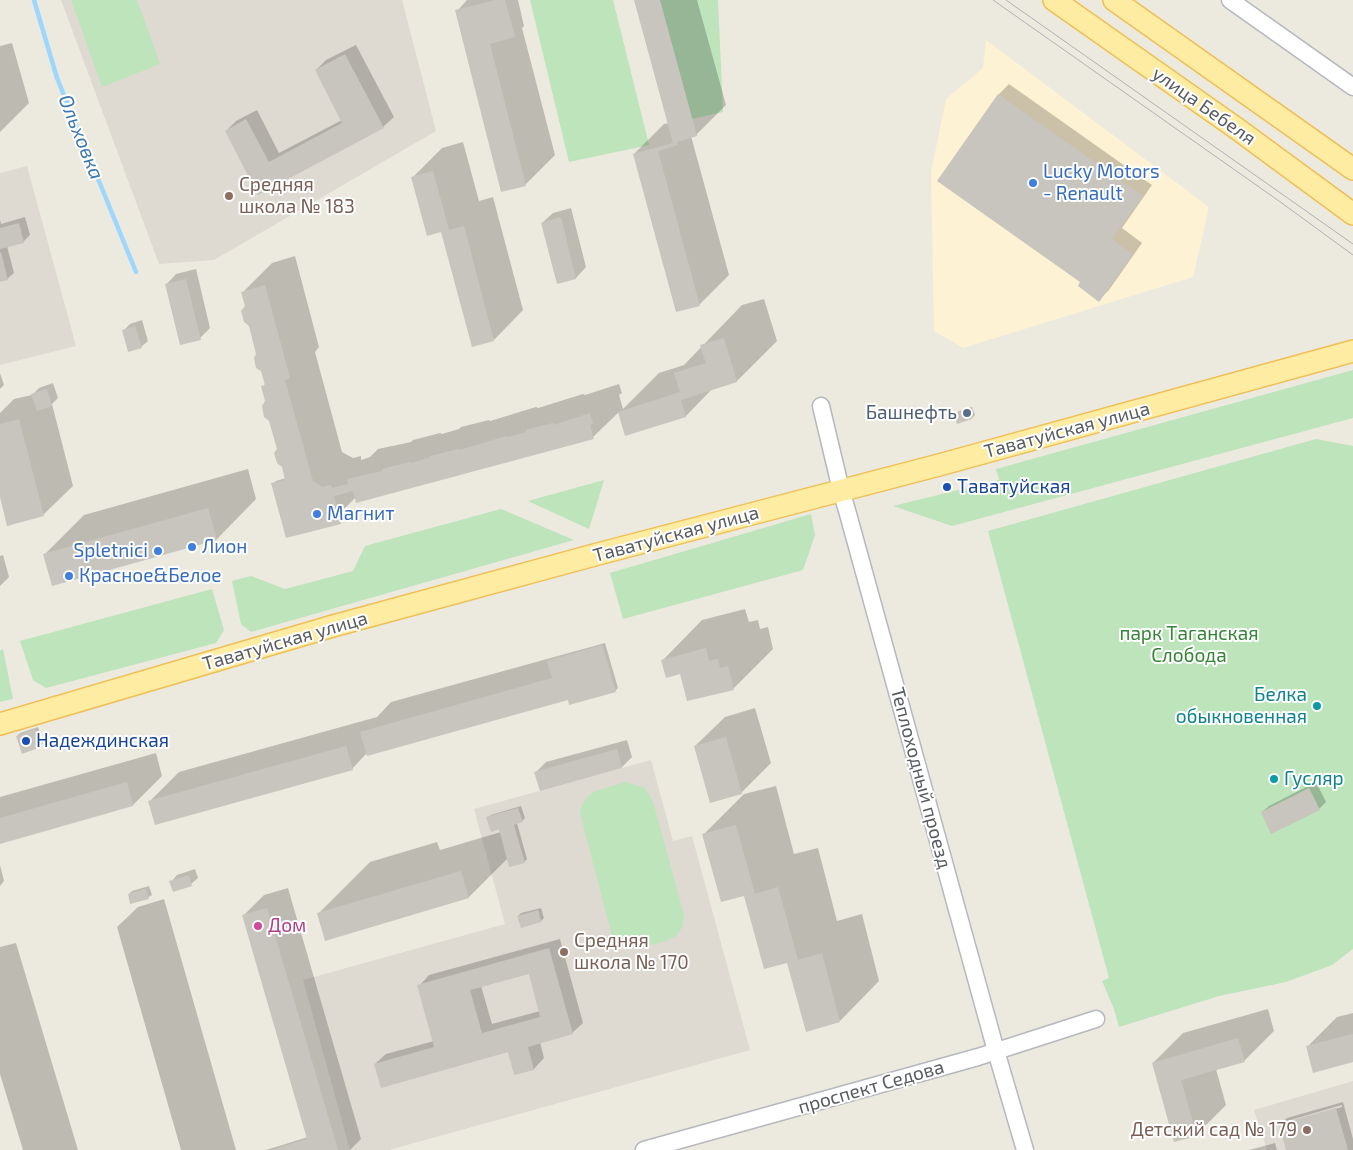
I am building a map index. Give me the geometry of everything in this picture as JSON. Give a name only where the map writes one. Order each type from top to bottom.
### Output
[{"type":"main road","name":"улица Бебеля","points":[[1054,0],[1236,128],[1353,214]]},
{"type":"main road","name":"улица Бебеля","points":[[1114,0],[1353,169]]},
{"type":"main road","name":"Таватуйская улица","points":[[0,724],[333,626],[967,457],[1353,351]]},
{"type":"street","points":[[1230,0],[1353,87]]},
{"type":"street","name":"Теплоходный проезд","points":[[821,406],[841,490],[1025,1150]]},
{"type":"street","name":"проспект Седова","points":[[644,1150],[996,1051],[1096,1019]]},
{"type":"shaded area","name":"Средняя школа № 183","points":[[61,0],[402,0],[436,131],[214,260],[159,264]]},
{"type":"shaded area","points":[[986,40],[1209,207],[1193,277],[963,348],[934,331],[931,172],[946,99],[983,68]]},
{"type":"shaded area","points":[[27,166],[76,346],[0,365],[0,173]]},
{"type":"shaded area","name":"Средняя школа № 170","points":[[651,760],[673,841],[692,836],[750,1050],[389,1150],[350,1150],[303,980],[505,924],[474,809]]},
{"type":"shaded area","name":"Детский сад № 179","points":[[1353,1081],[1353,1150],[1267,1150],[1254,1110]]},
{"type":"green space","points":[[71,0],[137,0],[160,64],[102,87]]},
{"type":"green space","points":[[530,0],[613,0],[649,145],[569,162]]},
{"type":"green space","points":[[655,0],[718,0],[723,112],[692,119]]},
{"type":"green space","points":[[1353,370],[1353,418],[952,526],[893,506],[999,480],[996,469]]},
{"type":"green space","name":"парк Таганская Слобода","points":[[1316,439],[1353,446],[1353,949],[1332,965],[1286,982],[1219,996],[1119,1027],[1114,1009],[1102,981],[1109,978],[988,531]]},
{"type":"green space","points":[[604,480],[589,529],[528,501]]},
{"type":"green space","points":[[501,509],[574,540],[251,632],[241,624],[232,581],[251,576],[285,589],[353,571],[365,546]]},
{"type":"green space","points":[[811,514],[815,535],[803,570],[623,619],[610,573]]},
{"type":"green space","points":[[212,589],[224,630],[216,643],[46,688],[33,680],[20,641]]},
{"type":"green space","points":[[3,649],[13,699],[0,702],[0,651]]},
{"type":"green space","points":[[625,782],[645,788],[654,805],[684,915],[683,926],[676,936],[666,941],[636,949],[625,948],[617,943],[612,936],[580,813],[582,805],[588,796],[596,791]]},
{"type":"building","points":[[495,0],[505,0],[515,37],[490,44],[526,186],[501,192],[455,10]]},
{"type":"building","points":[[634,0],[660,0],[697,136],[677,142],[678,145],[658,151],[700,306],[676,312],[633,154],[673,143]]},
{"type":"building","points":[[345,54],[384,128],[258,195],[225,131],[246,119],[269,162],[342,123],[315,70]]},
{"type":"building","points":[[998,94],[1143,196],[1112,239],[1133,254],[1099,302],[1078,286],[1080,282],[937,181]]},
{"type":"building","points":[[433,171],[449,230],[464,226],[494,341],[472,347],[441,232],[427,236],[411,177]]},
{"type":"building","points":[[561,217],[576,279],[557,284],[541,223]]},
{"type":"building","points":[[19,223],[24,243],[0,249],[0,228]]},
{"type":"building","points":[[0,253],[8,280],[0,282]]},
{"type":"building","points":[[186,279],[201,340],[180,345],[165,284]]},
{"type":"building","points":[[265,285],[290,378],[285,380],[313,481],[322,487],[331,485],[332,488],[348,484],[347,479],[508,437],[526,432],[526,430],[553,423],[554,425],[590,413],[593,424],[590,425],[594,439],[356,503],[353,491],[334,496],[341,524],[286,538],[271,483],[285,480],[282,467],[277,463],[274,453],[277,449],[269,421],[264,417],[262,406],[265,401],[261,386],[265,385],[261,371],[256,368],[254,358],[256,354],[249,326],[244,322],[241,311],[245,306],[241,292]]},
{"type":"building","points":[[135,326],[142,348],[128,352],[122,330]]},
{"type":"building","points":[[724,338],[737,382],[681,400],[686,417],[625,436],[618,412],[680,392],[674,373],[706,363],[700,345]]},
{"type":"building","points":[[47,389],[52,406],[37,411],[31,394]]},
{"type":"building","points":[[969,409],[972,419],[957,424],[954,414]]},
{"type":"building","points":[[19,419],[44,516],[7,526],[0,497],[0,424]]},
{"type":"building","points":[[208,508],[217,540],[52,586],[43,554]]},
{"type":"building","points":[[602,645],[616,692],[569,705],[568,700],[367,756],[360,732],[552,678],[547,661]]},
{"type":"building","points":[[706,648],[709,661],[718,659],[720,668],[728,666],[734,690],[687,701],[680,674],[666,678],[661,660]]},
{"type":"building","points":[[35,729],[41,747],[22,754],[16,736]]},
{"type":"building","points":[[726,737],[742,794],[710,803],[694,746]]},
{"type":"building","points":[[346,746],[353,770],[155,825],[148,801]]},
{"type":"building","points":[[617,749],[622,768],[540,791],[534,772]]},
{"type":"building","points":[[127,782],[133,806],[0,844],[0,818]]},
{"type":"building","points":[[1309,788],[1320,810],[1271,834],[1261,812]]},
{"type":"building","points":[[518,808],[523,822],[514,825],[525,863],[509,867],[499,829],[491,832],[486,817]]},
{"type":"building","points":[[736,825],[755,894],[778,887],[798,960],[822,953],[840,1022],[806,1032],[787,963],[764,969],[744,896],[721,902],[702,834]]},
{"type":"building","points":[[461,871],[469,898],[325,941],[317,913]]},
{"type":"building","points":[[189,875],[192,886],[173,892],[169,881]]},
{"type":"building","points":[[146,889],[149,899],[130,904],[128,894]]},
{"type":"building","points":[[267,908],[338,1150],[272,1150],[307,1139],[242,915]]},
{"type":"building","points":[[538,910],[541,922],[521,928],[517,916]]},
{"type":"building","points":[[549,948],[573,1034],[528,1047],[534,1070],[514,1075],[508,1052],[381,1088],[374,1064],[434,1047],[417,985]],"holes":[[[529,974],[540,1017],[482,1033],[470,990]]]},
{"type":"building","points":[[1353,1034],[1353,1062],[1313,1073],[1306,1046]]},
{"type":"building","points":[[1238,1038],[1245,1062],[1181,1080],[1197,1136],[1174,1142],[1152,1063]]},
{"type":"building","points":[[1336,1108],[1348,1150],[1286,1150],[1279,1124]]},
{"type":"waterway","name":"Ольховка","points":[[34,0],[57,78],[136,272]]},
{"type":"tram line","points":[[993,0],[1353,255]]},
{"type":"tram line","points":[[1006,0],[1353,244]]},
{"type":"place","name":"Lucky Motors - Renault","points":[[1033,183]]},
{"type":"place","name":"Средняя школа № 183","points":[[229,196]]},
{"type":"place","name":"Башнефть","points":[[967,413]]},
{"type":"place","name":"Таватуйская","points":[[947,487]]},
{"type":"place","name":"Магнит","points":[[317,514]]},
{"type":"place","name":"Лион","points":[[192,547]]},
{"type":"place","name":"Spletnici","points":[[158,551]]},
{"type":"place","name":"Красное&Белое","points":[[69,576]]},
{"type":"place","name":"Белка обыкновенная","points":[[1317,706]]},
{"type":"place","name":"Надеждинская","points":[[26,741]]},
{"type":"place","name":"Гусляр","points":[[1274,779]]},
{"type":"place","name":"Дом","points":[[258,926]]},
{"type":"place","name":"Средняя школа № 170","points":[[564,952]]},
{"type":"place","name":"Детский сад № 179","points":[[1307,1130]]}]
